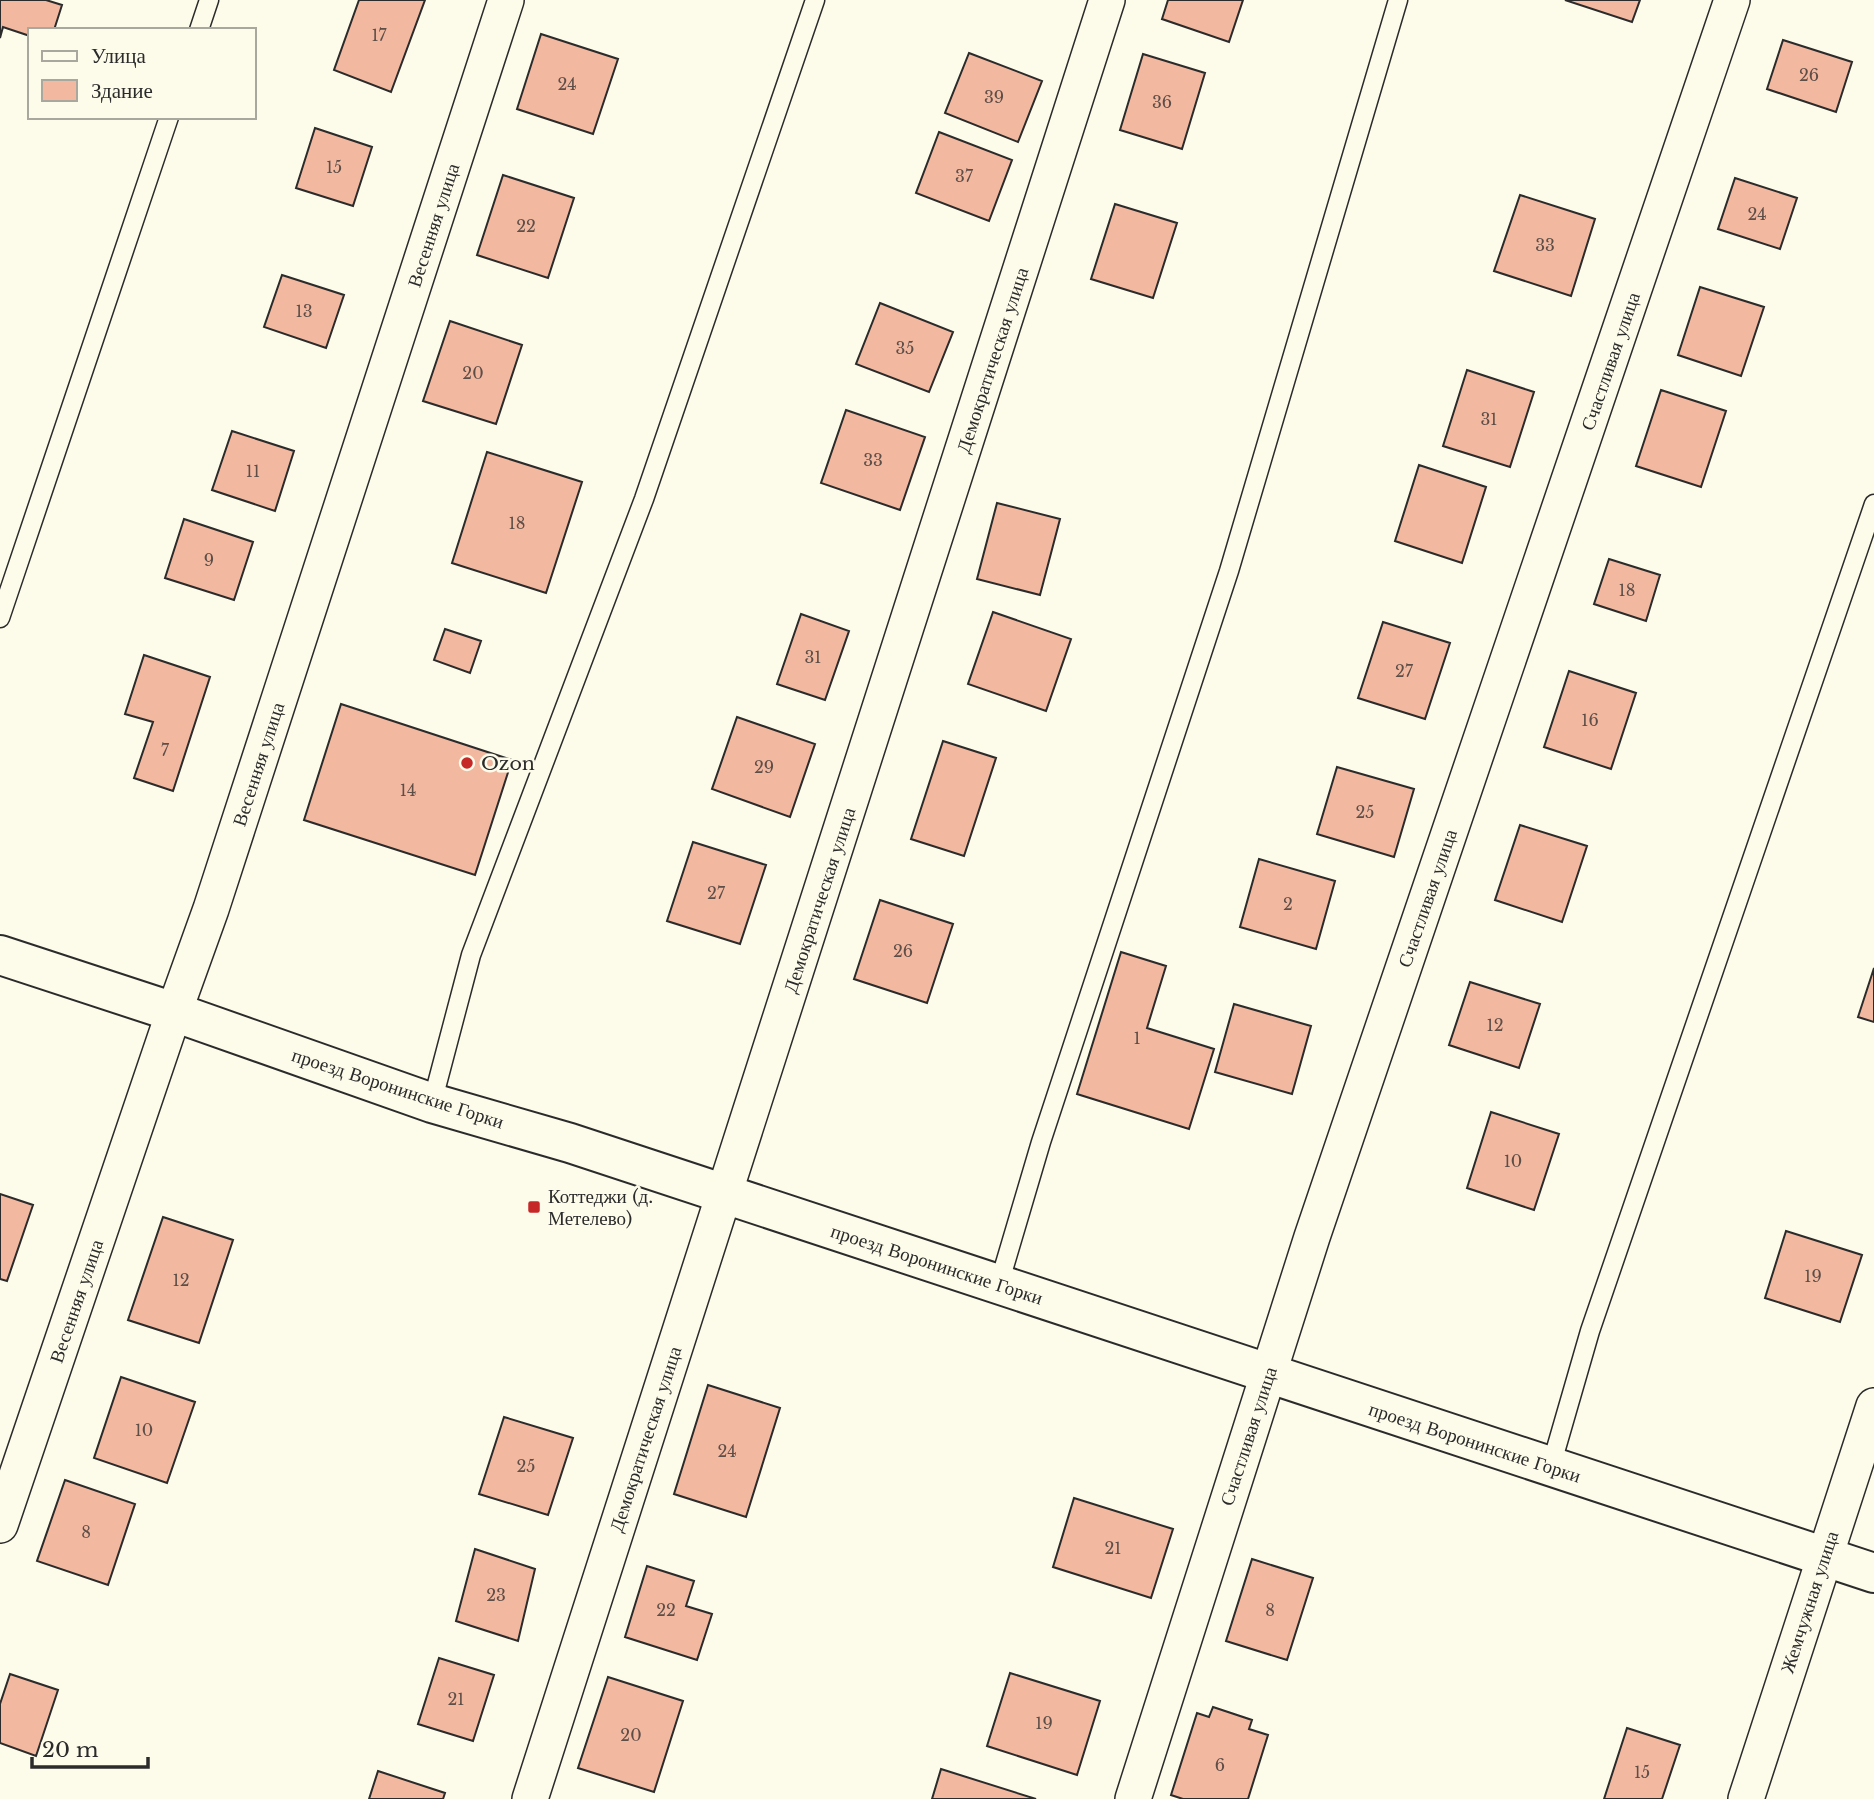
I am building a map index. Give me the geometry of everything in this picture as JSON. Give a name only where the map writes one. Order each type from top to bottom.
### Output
[{"type":"street","name":"Весенняя улица","points":[[0,1525],[211,909],[506,0]]},
{"type":"street","name":"Демократическая улица","points":[[530,1799],[1107,0]]},
{"type":"street","name":"Счастливая улица","points":[[1133,1799],[1316,1224],[1732,0]]},
{"type":"street","name":"проезд Воронинские Горки","points":[[0,954],[432,1103],[570,1143],[1874,1573]]},
{"type":"street","name":"Жемчужная улица","points":[[1746,1799],[1874,1406]]},
{"type":"lane","points":[[200,28],[209,0]]},
{"type":"lane","points":[[432,1103],[471,955],[644,499],[816,0]]},
{"type":"lane","points":[[999,1284],[1041,1142],[1230,570],[1398,0]]},
{"type":"lane","points":[[0,618],[168,119]]},
{"type":"lane","points":[[1550,1466],[1590,1331],[1874,503]]},
{"type":"building","points":[[0,0],[46,0],[62,5],[55,28],[28,28],[28,35],[3,27],[0,38]]},
{"type":"building","points":[[359,0],[425,0],[391,92],[334,70]]},
{"type":"building","points":[[1168,0],[1243,0],[1229,42],[1162,19]]},
{"type":"building","points":[[1565,0],[1640,0],[1632,22]]},
{"type":"building","points":[[541,34],[618,59],[593,134],[517,109]]},
{"type":"building","points":[[1783,40],[1852,62],[1836,112],[1767,89]]},
{"type":"building","points":[[969,53],[1042,81],[1018,142],[945,113]]},
{"type":"building","points":[[1143,54],[1205,73],[1182,149],[1120,130]]},
{"type":"building","points":[[315,128],[372,147],[353,206],[296,188]]},
{"type":"building","points":[[939,132],[1012,160],[989,221],[916,193]]},
{"type":"building","points":[[503,175],[574,198],[548,278],[477,255]]},
{"type":"building","points":[[1735,178],[1797,198],[1780,249],[1718,229]]},
{"type":"building","points":[[1520,195],[1595,219],[1571,296],[1494,271]]},
{"type":"building","points":[[1115,204],[1177,223],[1153,298],[1091,279]]},
{"type":"building","points":[[282,275],[344,295],[326,348],[264,327]]},
{"type":"building","points":[[1700,287],[1764,307],[1741,376],[1678,355]]},
{"type":"building","points":[[880,303],[953,332],[929,392],[856,364]]},
{"type":"building","points":[[450,321],[522,345],[496,424],[423,401]]},
{"type":"building","points":[[1467,370],[1534,392],[1510,467],[1443,446]]},
{"type":"building","points":[[1661,390],[1726,411],[1701,487],[1636,466]]},
{"type":"building","points":[[846,410],[925,437],[900,510],[821,483]]},
{"type":"building","points":[[232,431],[294,451],[275,511],[212,490]]},
{"type":"building","points":[[487,452],[582,482],[546,593],[452,563]]},
{"type":"building","points":[[1419,465],[1486,487],[1462,563],[1395,541]]},
{"type":"building","points":[[997,503],[1060,519],[1040,595],[977,579]]},
{"type":"building","points":[[184,519],[253,542],[234,600],[165,578]]},
{"type":"building","points":[[1609,559],[1660,575],[1646,621],[1594,604]]},
{"type":"building","points":[[993,612],[1071,639],[1046,711],[968,684]]},
{"type":"building","points":[[801,614],[849,631],[825,700],[777,684]]},
{"type":"building","points":[[1383,622],[1450,643],[1425,719],[1358,698]]},
{"type":"building","points":[[445,629],[481,641],[470,673],[434,660]]},
{"type":"building","points":[[144,655],[210,677],[173,791],[134,778],[153,722],[125,714]]},
{"type":"building","points":[[1569,671],[1636,693],[1611,769],[1544,747]]},
{"type":"building","points":[[341,704],[512,760],[475,875],[304,820]]},
{"type":"building","points":[[737,717],[815,744],[790,817],[712,789]]},
{"type":"building","points":[[943,741],[996,758],[964,856],[911,839]]},
{"type":"building","points":[[1337,767],[1414,789],[1394,857],[1317,834]]},
{"type":"building","points":[[1520,825],[1587,846],[1562,922],[1495,900]]},
{"type":"building","points":[[693,842],[766,865],[740,944],[667,921]]},
{"type":"building","points":[[1259,859],[1335,881],[1316,949],[1240,927]]},
{"type":"building","points":[[880,900],[953,924],[927,1003],[854,979]]},
{"type":"building","points":[[1121,952],[1166,966],[1147,1028],[1214,1049],[1189,1129],[1077,1094]]},
{"type":"building","points":[[1874,968],[1874,1022],[1858,1017]]},
{"type":"building","points":[[1470,982],[1540,1004],[1519,1068],[1449,1045]]},
{"type":"building","points":[[1234,1004],[1311,1026],[1292,1094],[1215,1072]]},
{"type":"building","points":[[1491,1112],[1559,1134],[1534,1210],[1467,1188]]},
{"type":"building","points":[[0,1194],[33,1205],[7,1281],[0,1279]]},
{"type":"building","points":[[163,1217],[233,1240],[199,1343],[128,1320]]},
{"type":"building","points":[[1786,1231],[1862,1255],[1840,1322],[1765,1298]]},
{"type":"building","points":[[121,1377],[195,1402],[167,1483],[94,1458]]},
{"type":"building","points":[[708,1385],[780,1408],[746,1517],[674,1494]]},
{"type":"building","points":[[504,1417],[573,1438],[548,1515],[479,1494]]},
{"type":"building","points":[[65,1480],[135,1504],[108,1585],[37,1561]]},
{"type":"building","points":[[1074,1498],[1173,1529],[1151,1598],[1053,1567]]},
{"type":"building","points":[[475,1549],[535,1569],[518,1641],[456,1621]]},
{"type":"building","points":[[1252,1559],[1313,1578],[1287,1660],[1226,1641]]},
{"type":"building","points":[[647,1566],[694,1581],[686,1606],[712,1614],[697,1660],[625,1637]]},
{"type":"building","points":[[439,1658],[494,1675],[473,1741],[418,1724]]},
{"type":"building","points":[[1010,1673],[1100,1701],[1077,1775],[987,1746]]},
{"type":"building","points":[[10,1674],[58,1690],[36,1756],[0,1743],[0,1704]]},
{"type":"building","points":[[608,1677],[683,1701],[654,1792],[578,1768]]},
{"type":"building","points":[[1213,1707],[1252,1720],[1249,1729],[1268,1735],[1248,1799],[1183,1799],[1171,1795],[1197,1713],[1209,1717]]},
{"type":"building","points":[[1627,1728],[1680,1745],[1662,1799],[1604,1799]]},
{"type":"building","points":[[941,1769],[1036,1799],[932,1799]]},
{"type":"building","points":[[378,1771],[445,1793],[443,1799],[369,1799]]},
{"type":"place","name":"Ozon","points":[[467,763]]},
{"type":"place","name":"Коттеджи (д. Метелево)","points":[[534,1207]]}]
